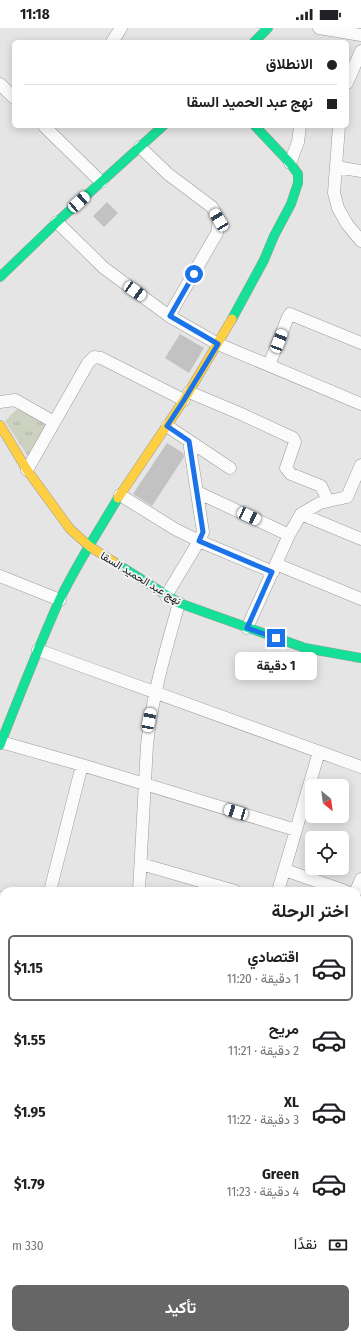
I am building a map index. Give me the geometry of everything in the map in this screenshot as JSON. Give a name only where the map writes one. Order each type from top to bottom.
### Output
[{"type":"street","points":[[113,40],[121,28]]},
{"type":"street","points":[[318,28],[361,34]]},
{"type":"street","points":[[349,78],[361,51]]},
{"type":"street","points":[[0,84],[12,96]]},
{"type":"street","points":[[0,277],[57,222],[161,128]]},
{"type":"street","points":[[257,128],[290,163],[298,174],[291,204],[274,236],[264,260],[218,344],[167,426],[120,495],[89,546],[60,600],[38,650],[1,743],[82,765],[296,830]]},
{"type":"street","points":[[290,163],[298,142],[300,128]]},
{"type":"street","points":[[339,128],[334,193],[338,208],[347,224],[361,241]]},
{"type":"street","points":[[56,130],[101,182]]},
{"type":"street","points":[[140,147],[168,174],[212,207],[219,220],[218,233],[170,316]]},
{"type":"street","points":[[336,167],[361,171]]},
{"type":"street","points":[[57,222],[104,268],[170,316],[218,344],[361,404]]},
{"type":"street","points":[[269,365],[290,314],[361,342]]},
{"type":"street","points":[[27,470],[88,363],[94,357],[101,358],[186,396],[239,413],[287,434],[293,438],[294,442],[286,468],[287,471],[321,486],[328,501]]},
{"type":"street","points":[[0,402],[15,400],[54,422]]},
{"type":"street","name":"نهج عبد الحميد السقا","points":[[0,425],[27,470],[70,529],[89,546],[166,596],[179,603],[305,648],[361,658]]},
{"type":"street","points":[[167,426],[230,468]]},
{"type":"street","points":[[166,596],[203,532],[189,441]]},
{"type":"street","points":[[247,628],[289,535],[301,514],[320,503],[347,497],[361,465]]},
{"type":"street","points":[[197,492],[289,535]]},
{"type":"street","points":[[120,495],[175,529],[199,541],[361,599]]},
{"type":"street","points":[[301,514],[361,539]]},
{"type":"street","points":[[0,576],[60,600]]},
{"type":"street","points":[[140,887],[149,720],[154,692],[179,603]]},
{"type":"street","points":[[38,650],[361,767]]},
{"type":"street","points":[[279,887],[319,752]]},
{"type":"street","points":[[51,887],[82,765]]},
{"type":"street","points":[[141,864],[221,887]]},
{"type":"street","points":[[284,870],[333,887]]},
{"type":"street","points":[[98,1339],[106,1339]]},
{"type":"green space","points":[[19,409],[47,424],[29,455],[27,455],[5,421]]},
{"type":"building","points":[[107,202],[118,213],[104,227],[93,216]]},
{"type":"building","points":[[180,334],[204,348],[189,373],[165,358]]},
{"type":"building","points":[[167,443],[183,453],[184,457],[152,506],[133,494]]},
{"type":"traffic: fast","points":[[256,40],[268,28]]},
{"type":"traffic: fast","points":[[0,277],[57,222],[161,128]]},
{"type":"traffic: fast","points":[[232,319],[264,260],[274,236],[291,204],[298,183],[298,174],[290,163],[257,128]]},
{"type":"traffic: fast","points":[[0,745],[59,601],[118,498]]},
{"type":"traffic: fast","points":[[114,562],[179,603],[305,648],[361,658]]},
{"type":"traffic: slow","points":[[118,498],[184,400],[232,319]]},
{"type":"traffic: slow","points":[[0,425],[27,470],[70,529],[89,546],[114,562]]},
{"type":"route","points":[[194,274],[170,316],[218,344],[167,426],[189,441],[203,532],[199,541],[272,572],[247,628],[276,638]]}]
